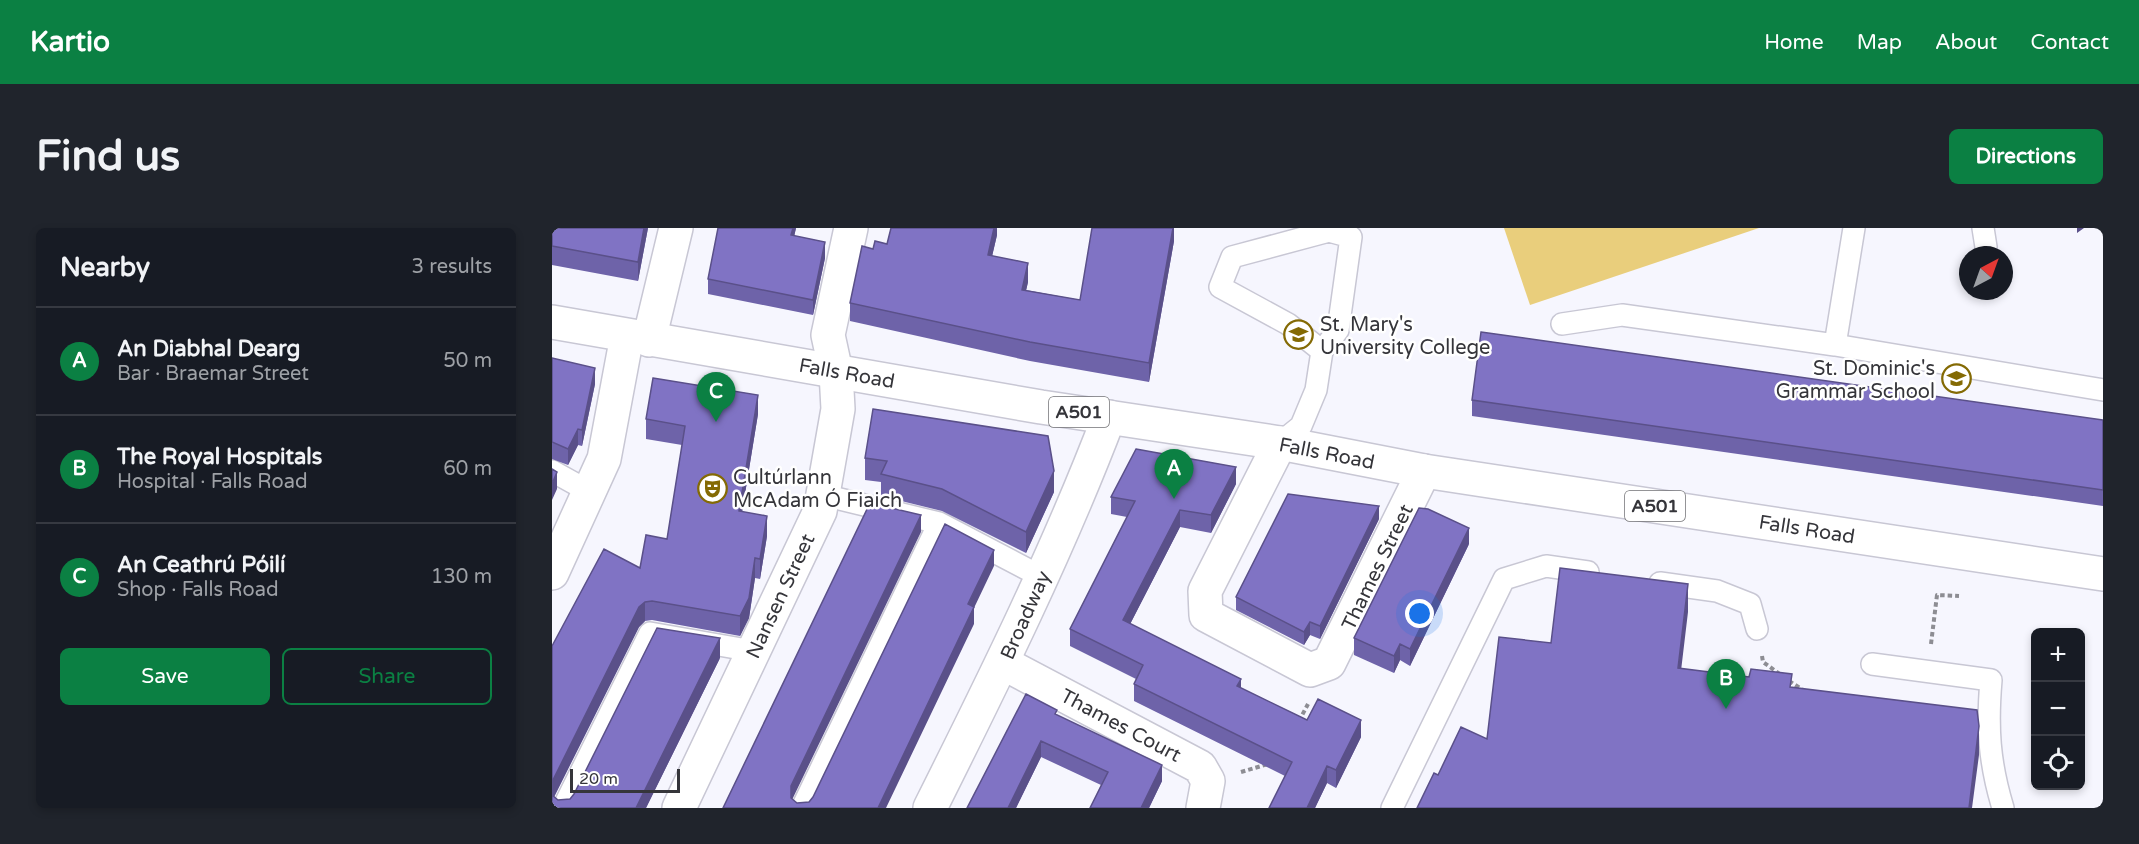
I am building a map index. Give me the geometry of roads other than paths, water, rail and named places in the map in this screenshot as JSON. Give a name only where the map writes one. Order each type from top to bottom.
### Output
[{"type":"street","points":[[552,573],[604,459],[638,338],[676,228]]},
{"type":"street","name":"Nansen Street","points":[[679,808],[820,511],[838,409],[836,372],[828,335],[851,228]]},
{"type":"street","name":"Falls Road","points":[[552,322],[836,372],[1280,443],[1424,471],[2103,574]]},
{"type":"street","name":"Broadway","points":[[930,808],[1003,663],[1075,504],[1109,417]]},
{"type":"street","name":"Thames Street","points":[[1280,443],[1205,591],[1206,615],[1310,670],[1329,663],[1424,471]]},
{"type":"street","name":"Thames Court","points":[[1003,663],[1200,766],[1206,795]]},
{"type":"lane","points":[[1836,345],[1854,228]]},
{"type":"lane","points":[[1280,443],[1301,426],[1316,390],[1322,351],[1338,330],[1351,237],[1329,231],[1232,256],[1220,287],[1288,324],[1322,351]]},
{"type":"lane","points":[[1562,324],[1622,315],[1836,345],[2103,390]]},
{"type":"lane","points":[[552,471],[590,492]]},
{"type":"lane","points":[[823,495],[939,524],[1042,577]]},
{"type":"lane","points":[[802,808],[939,524]]},
{"type":"lane","points":[[1392,808],[1504,579],[1546,566],[1603,574]]},
{"type":"lane","points":[[1637,579],[1717,591],[1750,604],[1757,629]]},
{"type":"lane","points":[[563,808],[650,633],[753,651]]},
{"type":"lane","points":[[1872,664],[1991,680],[1987,727],[1992,771],[2003,808]]},
{"type":"place","name":"St. Mary's University College","points":[[1299,335]]},
{"type":"place","name":"St. Dominic's Grammar School","points":[[1956,379]]},
{"type":"place","name":"An Ceathrú Póilí","points":[[716,422]]},
{"type":"place","name":"Cultúrlann McAdam Ó Fiaich","points":[[712,488]]},
{"type":"place","name":"An Diabhal Dearg","points":[[1174,499]]},
{"type":"place","name":"The Royal Hospitals","points":[[1726,709]]}]
